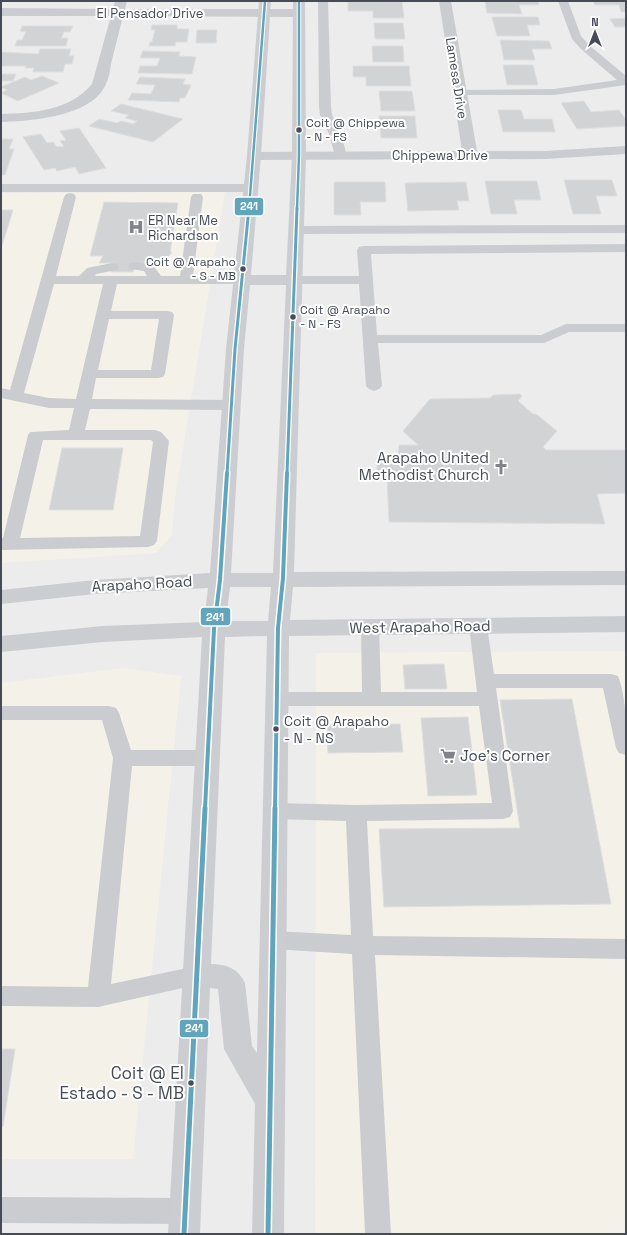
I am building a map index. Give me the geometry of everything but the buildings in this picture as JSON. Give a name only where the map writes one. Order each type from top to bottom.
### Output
[{"type":"main road","points":[[184,1222],[214,629],[220,580],[241,280],[254,156],[264,7]]},
{"type":"main road","points":[[268,1234],[278,628],[282,578],[300,156],[299,7]]},
{"type":"main road","points":[[241,280],[294,280]]},
{"type":"main road","points":[[282,578],[626,578]]},
{"type":"main road","name":"Arapaho Road","points":[[1,597],[95,587],[282,578]]},
{"type":"main road","name":"West Arapaho Road","points":[[214,629],[626,624]]},
{"type":"main road","points":[[1,644],[103,634],[214,629]]},
{"type":"main road","points":[[197,976],[220,976],[231,983],[238,1049],[270,1103]]},
{"type":"street","name":"Lamesa Drive","points":[[445,1],[470,155]]},
{"type":"street","name":"El Pensador Drive","points":[[1,12],[120,7],[299,7]]},
{"type":"street","points":[[1,118],[33,117],[61,110],[79,103],[94,93],[99,85],[120,7]]},
{"type":"street","name":"Chippewa Drive","points":[[254,156],[545,155],[626,150]]},
{"type":"lane","points":[[323,1],[325,107],[326,115],[335,134],[341,156]]},
{"type":"lane","points":[[563,1],[576,37],[585,47],[626,82]]},
{"type":"lane","points":[[460,93],[554,92],[626,82]]},
{"type":"lane","points":[[1,188],[250,188]]},
{"type":"lane","points":[[70,197],[48,280],[5,395],[49,402],[82,404],[232,405]]},
{"type":"lane","points":[[186,280],[197,197]]},
{"type":"lane","points":[[296,230],[626,229]]},
{"type":"lane","points":[[374,386],[364,250],[626,248]]},
{"type":"lane","points":[[135,266],[148,268],[157,280]]},
{"type":"lane","points":[[48,280],[82,280],[112,273],[157,280],[241,280]]},
{"type":"lane","points":[[76,435],[112,273]]},
{"type":"lane","points":[[294,280],[366,280]]},
{"type":"lane","points":[[89,374],[158,374],[167,315],[103,315]]},
{"type":"lane","points":[[370,340],[544,339],[566,328],[626,328]]},
{"type":"lane","points":[[36,435],[155,435],[161,441],[148,540],[6,544],[36,435]]},
{"type":"lane","points":[[275,811],[356,813],[503,811],[478,626]]},
{"type":"lane","points":[[370,628],[372,699]]},
{"type":"lane","points":[[277,699],[372,699],[611,681],[626,746]]},
{"type":"lane","points":[[1,713],[109,713],[123,758],[98,997]]},
{"type":"lane","points":[[123,758],[208,758]]},
{"type":"lane","points":[[356,813],[378,1234]]},
{"type":"lane","points":[[273,940],[363,945],[626,950]]},
{"type":"lane","points":[[1,996],[98,997],[197,976]]},
{"type":"lane","points":[[1,1210],[184,1222]]},
{"type":"shaded area","points":[[225,192],[175,497],[172,535],[156,553],[1,563],[1,193]]},
{"type":"shaded area","points":[[626,651],[626,1234],[315,1234],[316,653]]},
{"type":"shaded area","points":[[123,668],[181,676],[133,1159],[1,1159],[1,683]]},
{"type":"transit line","name":"241","points":[[184,1234],[214,629],[220,580],[235,349],[254,156],[265,1]]},
{"type":"transit line","name":"241","points":[[268,1234],[278,628],[283,578],[299,156],[299,1]]},
{"type":"place","name":"Coit @ Chippewa - N - FS","points":[[299,130]]},
{"type":"place","name":"ER Near Me Richardson","points":[[136,227]]},
{"type":"place","name":"Coit @ Arapaho - S - MB","points":[[243,269]]},
{"type":"place","name":"Coit @ Arapaho - N - FS","points":[[293,317]]},
{"type":"place","name":"Arapaho United Methodist Church","points":[[501,467]]},
{"type":"place","name":"Coit @ Arapaho - N - NS","points":[[276,729]]},
{"type":"place","name":"Joe's Corner","points":[[448,756]]},
{"type":"place","name":"Coit @ El Estado - S - MB","points":[[191,1083]]}]
